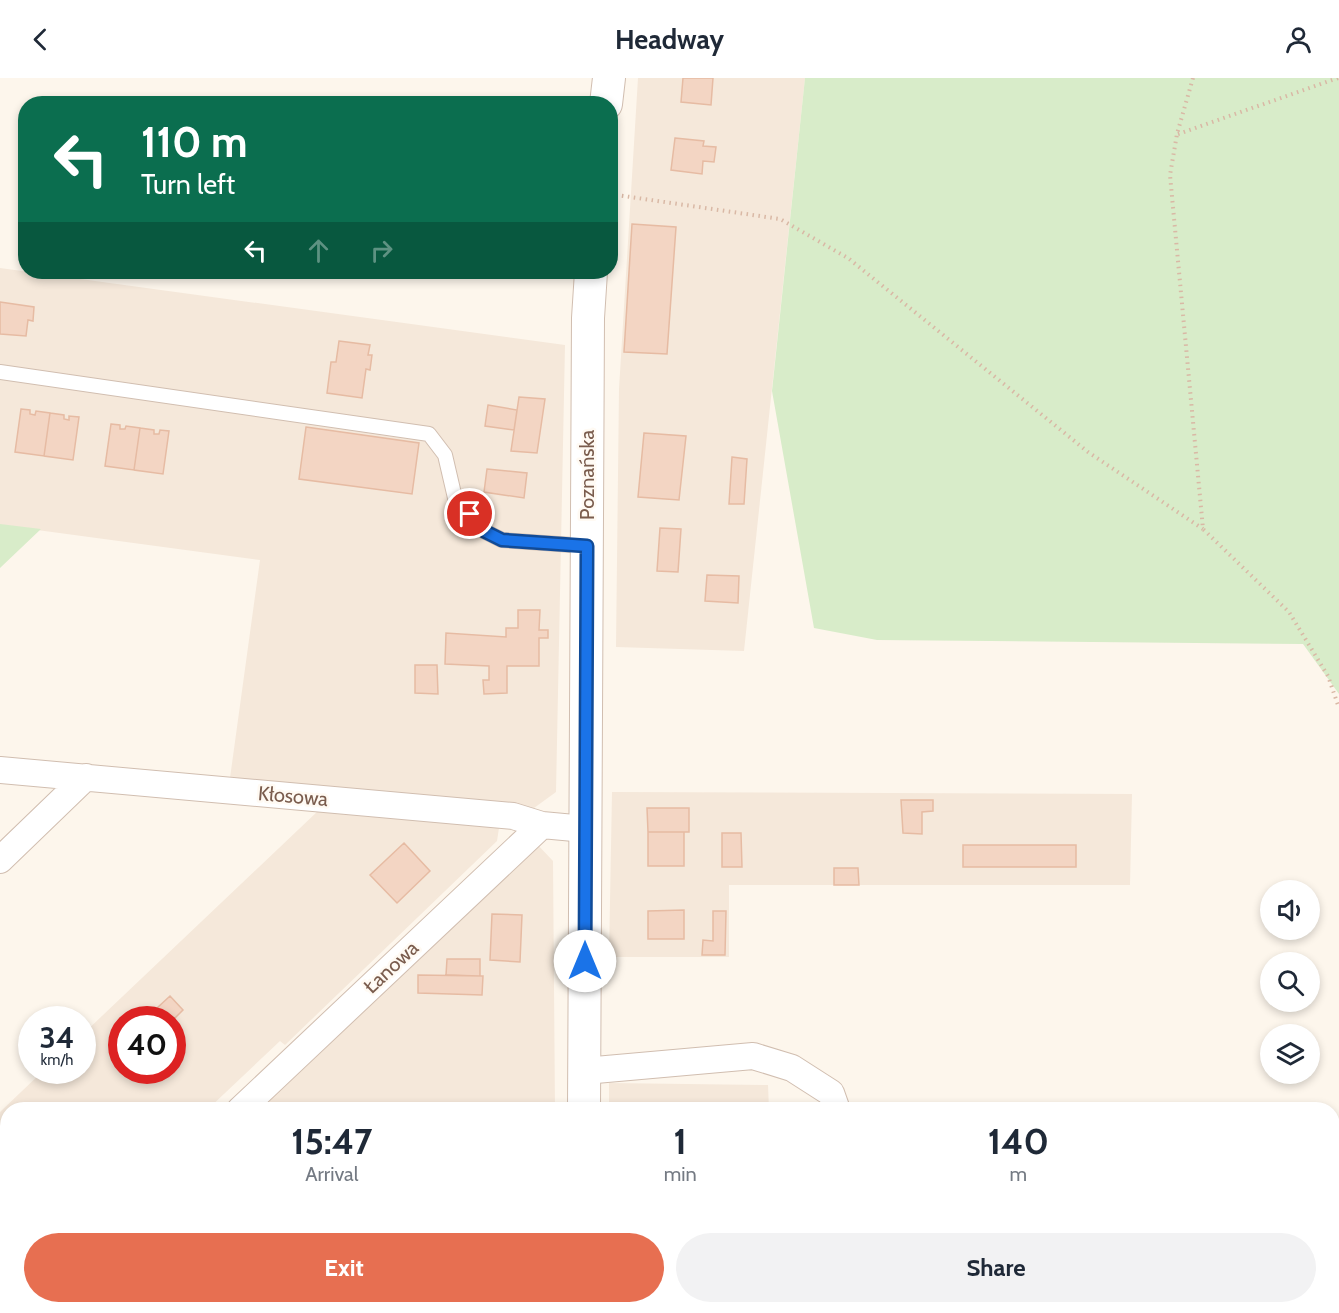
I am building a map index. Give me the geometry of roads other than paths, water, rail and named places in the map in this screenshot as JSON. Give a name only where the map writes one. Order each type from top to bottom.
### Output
[{"type":"street","points":[[607,96],[609,78]]},
{"type":"street","name":"Poznańska","points":[[584,1102],[591,279]]},
{"type":"street","name":"Kłosowa","points":[[0,770],[513,816],[542,825],[585,829]]},
{"type":"street","points":[[0,860],[86,777]]},
{"type":"street","name":"Łanowa","points":[[248,1102],[542,825]]},
{"type":"street","points":[[584,1071],[753,1056],[792,1068],[831,1093],[834,1102]]},
{"type":"lane","points":[[0,372],[429,434],[445,454],[455,498],[484,531],[502,540],[587,546]]}]
